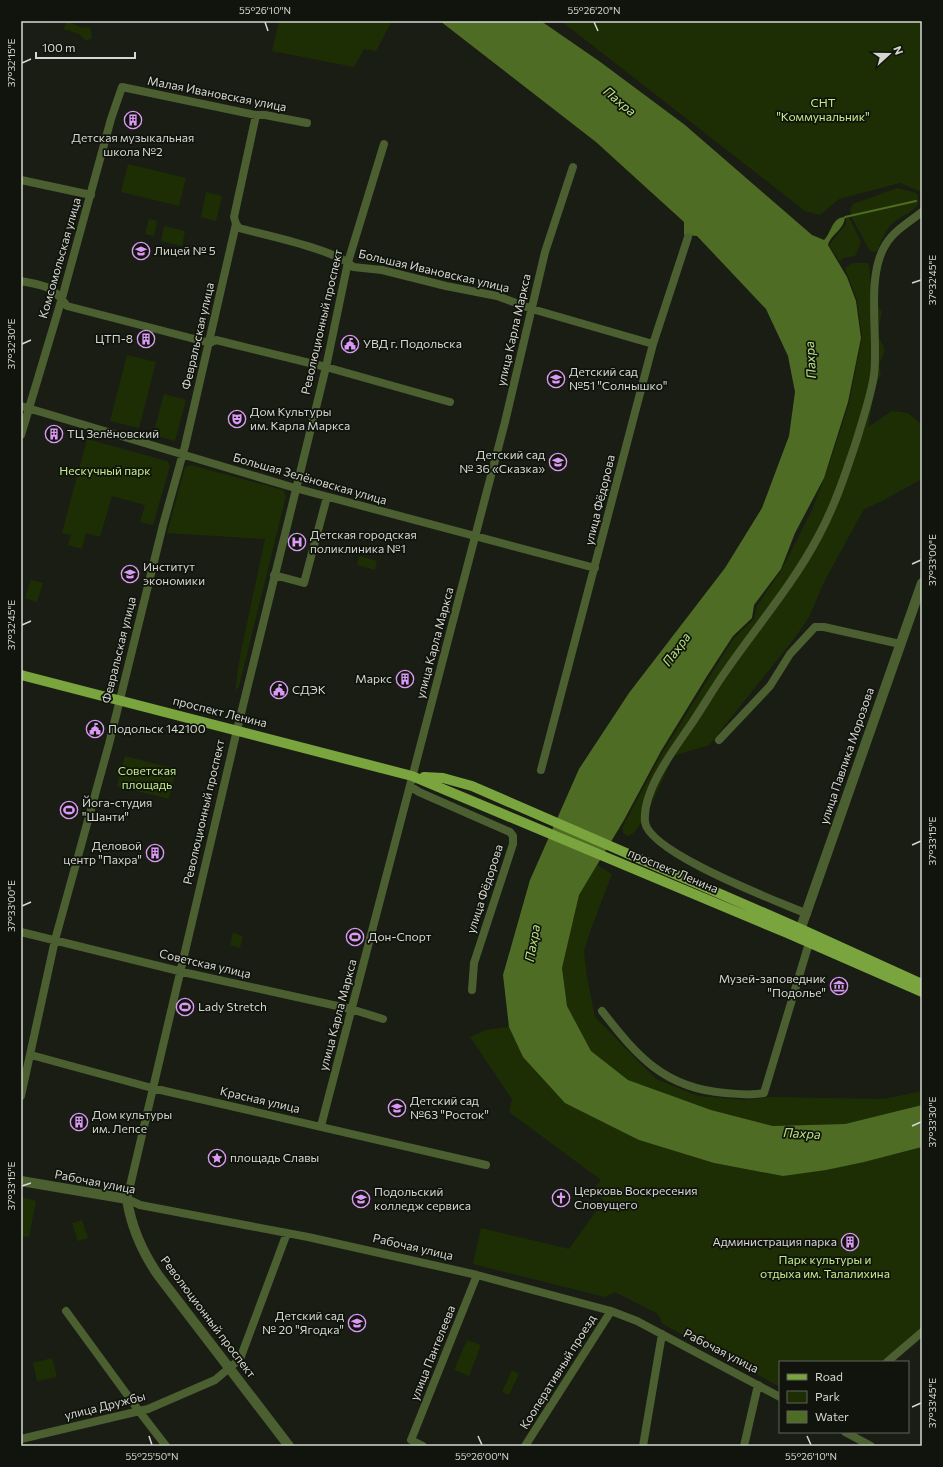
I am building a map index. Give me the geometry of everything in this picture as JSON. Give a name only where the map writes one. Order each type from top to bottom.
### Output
[{"type":"main road","name":"проспект Ленина","points":[[21,675],[412,776],[469,798],[697,895],[800,933],[922,984]]},
{"type":"main road","name":"проспект Ленина","points":[[412,776],[443,778],[472,786],[705,888],[800,933],[809,943],[922,992]]},
{"type":"street","name":"Малая Ивановская улица","points":[[122,87],[256,115],[265,115],[307,123]]},
{"type":"street","name":"Комсомольская улица","points":[[21,435],[25,407],[62,298],[111,119],[122,87]]},
{"type":"street","name":"Февральская улица","points":[[21,1096],[55,940],[109,744],[210,343],[236,224],[234,217],[256,115]]},
{"type":"street","name":"Революционный проспект","points":[[289,1446],[152,1266],[132,1223],[127,1199],[179,971],[295,488],[326,367],[348,262],[384,144]]},
{"type":"street","name":"улица Карла Маркса","points":[[321,1126],[476,536],[505,422],[545,252],[573,167]]},
{"type":"street","points":[[21,180],[91,195]]},
{"type":"street","points":[[807,914],[692,863],[651,834],[646,824],[645,813],[651,790],[665,764],[728,668],[798,571],[819,537],[843,482],[863,420],[874,374],[876,274],[882,253],[886,243],[896,232],[922,212]]},
{"type":"street","name":"Большая Ивановская улица","points":[[236,224],[239,228],[331,253],[348,262],[353,267],[382,270],[446,286],[497,296],[532,309],[653,344]]},
{"type":"street","name":"улица Фёдорова","points":[[541,770],[653,344],[688,237]]},
{"type":"street","points":[[21,281],[50,288],[62,298],[67,306],[210,343],[216,340],[326,367],[450,402]]},
{"type":"street","name":"Большая Зелёновская улица","points":[[25,407],[295,488],[595,568]]},
{"type":"street","points":[[274,575],[304,583],[327,497]]},
{"type":"street","name":"улица Павлика Морозова","points":[[800,933],[922,583]]},
{"type":"street","points":[[718,740],[770,686],[790,654],[815,627],[824,627],[900,644]]},
{"type":"street","name":"улица Фёдорова","points":[[411,787],[419,792],[510,832],[513,836],[512,844],[474,962],[472,990]]},
{"type":"street","name":"Советская улица","points":[[21,932],[179,971],[351,1009],[383,1019]]},
{"type":"street","points":[[602,1011],[624,1040],[662,1075],[702,1091],[753,1096],[764,1093],[809,943]]},
{"type":"street","name":"Красная улица","points":[[31,1055],[152,1088],[486,1165]]},
{"type":"street","name":"Рабочая улица","points":[[21,1181],[127,1199],[140,1204],[287,1232],[477,1275],[611,1311],[662,1334],[779,1396]]},
{"type":"street","name":"улица Дружбы","points":[[21,1439],[148,1409],[215,1380],[240,1358],[287,1232]]},
{"type":"street","name":"улица Пантелеева","points":[[424,1446],[411,1440],[477,1275]]},
{"type":"street","points":[[66,1311],[166,1446]]},
{"type":"street","name":"Кооперативный проезд","points":[[525,1446],[611,1311]]},
{"type":"street","points":[[888,1361],[922,1332]]},
{"type":"street","points":[[643,1446],[662,1334]]},
{"type":"street","points":[[744,1446],[758,1385]]},
{"type":"street","points":[[847,1433],[871,1446]]},
{"type":"green space","points":[[67,21],[82,28],[88,27],[91,30],[92,38],[86,41],[79,34],[63,29]]},
{"type":"green space","points":[[279,21],[392,21],[376,51],[364,49],[354,67],[272,51]]},
{"type":"green space","name":"СНТ \"Коммунальник\"","points":[[561,21],[922,21],[922,192],[900,183],[839,199],[820,215],[805,211]]},
{"type":"green space","points":[[128,164],[186,178],[179,206],[121,192]]},
{"type":"green space","points":[[897,188],[917,193],[919,203],[910,212],[888,228],[877,252],[870,251],[852,218],[850,209],[853,204]]},
{"type":"green space","points":[[206,192],[222,196],[216,221],[201,217]]},
{"type":"green space","points":[[849,217],[861,242],[855,256],[843,258],[840,262],[829,245],[846,224],[846,218]]},
{"type":"green space","points":[[149,219],[157,221],[154,236],[145,234]]},
{"type":"green space","points":[[164,226],[185,231],[182,246],[161,241]]},
{"type":"green space","points":[[852,263],[868,263],[873,292],[882,312],[877,334],[884,347],[884,352],[879,365],[881,374],[875,386],[868,427],[892,411],[908,413],[922,425],[922,479],[864,509],[824,582],[809,617],[794,639],[709,745],[673,756],[640,825],[628,836],[623,833],[622,828],[661,755],[734,638],[754,619],[757,606],[782,569],[812,510],[830,462],[849,403],[862,337],[857,300],[845,268]]},
{"type":"green space","points":[[127,355],[156,362],[139,428],[110,421]]},
{"type":"green space","points":[[164,394],[186,400],[175,441],[153,435]]},
{"type":"green space","name":"Нескучный парк","points":[[87,439],[167,461],[170,466],[153,525],[140,522],[145,505],[112,496],[100,537],[86,533],[82,549],[68,545],[71,535],[62,533]]},
{"type":"green space","points":[[191,465],[283,490],[286,496],[239,686],[235,692],[240,656],[265,539],[167,533],[185,467]]},
{"type":"green space","points":[[359,556],[377,561],[375,570],[357,565]]},
{"type":"green space","points":[[31,580],[43,583],[37,602],[25,598]]},
{"type":"green space","name":"Советская площадь","points":[[125,756],[176,769],[169,799],[117,786]]},
{"type":"green space","points":[[597,865],[612,874],[584,951],[587,977],[595,1017],[656,1079],[698,1096],[748,1100],[767,1097],[884,1099],[922,1091],[922,1105],[845,1124],[773,1126],[711,1110],[628,1080],[591,1051],[567,1006],[562,968],[579,895]]},
{"type":"green space","points":[[233,933],[243,936],[240,948],[230,945]]},
{"type":"green space","name":"Парк культуры и отдыха им. Талалихина","points":[[509,1027],[523,1057],[639,1140],[714,1163],[783,1176],[900,1153],[922,1147],[922,1327],[882,1361],[779,1361],[779,1386],[731,1360],[726,1355],[728,1352],[713,1343],[711,1346],[703,1346],[663,1324],[658,1314],[615,1292],[605,1297],[473,1264],[481,1228],[569,1249],[604,1200],[593,1190],[601,1180],[509,1112],[512,1099],[470,1037],[486,1030]]},
{"type":"green space","points":[[21,1197],[36,1201],[29,1237],[21,1236]]},
{"type":"green space","points":[[82,1220],[88,1238],[78,1241],[72,1223]]},
{"type":"green space","points":[[467,1340],[481,1345],[469,1376],[454,1370]]},
{"type":"green space","points":[[52,1358],[57,1377],[37,1381],[33,1363]]},
{"type":"green space","points":[[512,1370],[519,1374],[509,1395],[502,1392]]},
{"type":"water","name":"Пахра","points":[[440,21],[541,21],[599,61],[685,125],[812,235],[824,240],[837,219],[845,217],[840,229],[828,245],[847,277],[856,301],[861,338],[848,402],[824,478],[795,533],[781,569],[754,605],[752,618],[733,636],[707,676],[661,751],[624,820],[579,895],[562,968],[567,1006],[591,1051],[628,1080],[711,1110],[773,1126],[845,1124],[922,1105],[922,1147],[826,1170],[783,1176],[714,1163],[639,1140],[565,1103],[523,1057],[509,1027],[503,975],[530,880],[579,769],[629,693],[725,568],[762,508],[789,436],[795,392],[788,356],[766,309],[697,236],[684,235],[684,222],[596,142]]},
{"type":"waterway","points":[[845,217],[916,201]]},
{"type":"place","name":"Детская музыкальная школа №2","points":[[133,120]]},
{"type":"place","name":"Лицей № 5","points":[[141,251]]},
{"type":"place","name":"ЦТП-8","points":[[146,339]]},
{"type":"place","name":"УВД г. Подольска","points":[[350,344]]},
{"type":"place","name":"Детский сад №51 \"Солнышко\"","points":[[556,379]]},
{"type":"place","name":"Дом Культуры им. Карла Маркса","points":[[237,419]]},
{"type":"place","name":"ТЦ Зелёновский","points":[[54,434]]},
{"type":"place","name":"Детский сад № 36 «Сказка»","points":[[558,462]]},
{"type":"place","name":"Детская городская поликлиника №1","points":[[297,542]]},
{"type":"place","name":"Институт экономики","points":[[130,574]]},
{"type":"place","name":"Маркс","points":[[405,679]]},
{"type":"place","name":"СДЭК","points":[[279,690]]},
{"type":"place","name":"Подольск 142100","points":[[95,729]]},
{"type":"place","name":"Йога-студия \"Шанти\"","points":[[69,810]]},
{"type":"place","name":"Деловой центр \"Пахра\"","points":[[155,853]]},
{"type":"place","name":"Дон-Спорт","points":[[355,937]]},
{"type":"place","name":"Музей-заповедник \"Подолье\"","points":[[839,986]]},
{"type":"place","name":"Lady Stretch","points":[[185,1007]]},
{"type":"place","name":"Детский сад №63 \"Росток\"","points":[[397,1108]]},
{"type":"place","name":"Дом культуры им. Лепсе","points":[[79,1122]]},
{"type":"place","name":"площадь Славы","points":[[217,1158]]},
{"type":"place","name":"Церковь Воскресения Словущего","points":[[561,1198]]},
{"type":"place","name":"Подольский колледж сервиса","points":[[361,1199]]},
{"type":"place","name":"Администрация парка","points":[[850,1242]]},
{"type":"place","name":"Детский сад № 20 \"Ягодка\"","points":[[357,1323]]}]
